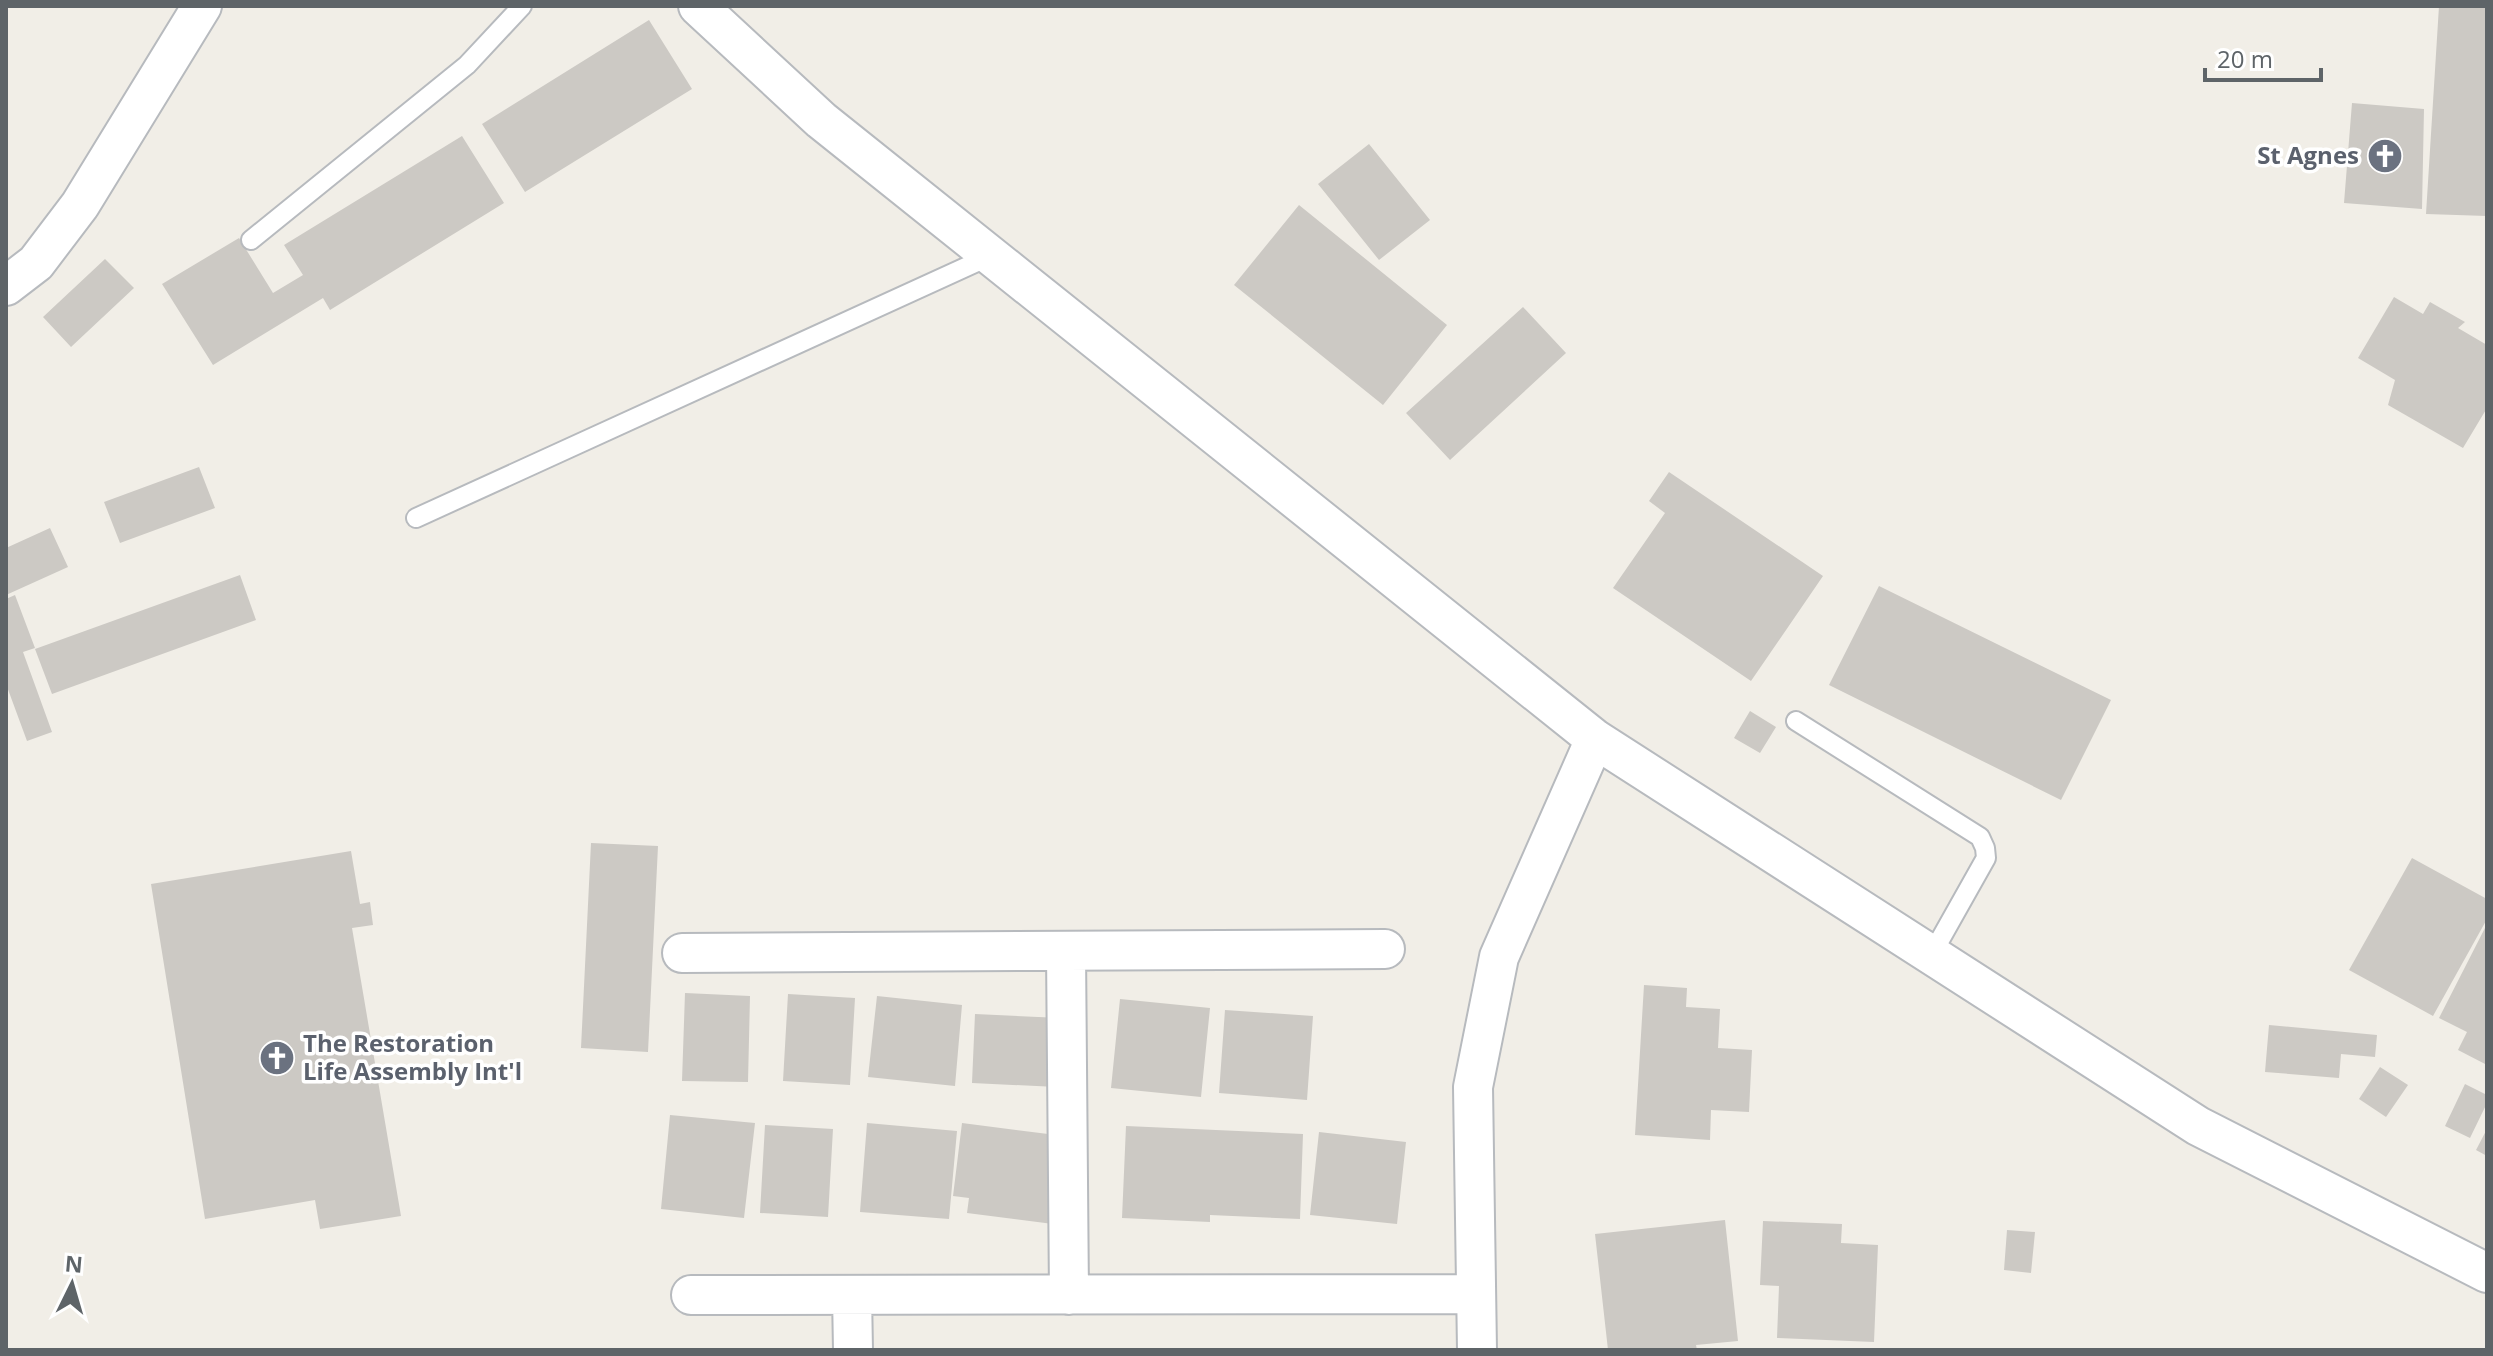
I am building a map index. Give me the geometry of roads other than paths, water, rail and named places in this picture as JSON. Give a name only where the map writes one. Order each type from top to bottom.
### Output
[{"type":"street","points":[[6,286],[36,263],[80,205],[202,6]]},
{"type":"street","points":[[698,6],[821,120],[1595,739],[2198,1126],[2487,1273]]},
{"type":"street","points":[[1477,1350],[1473,1087],[1499,957],[1595,739]]},
{"type":"street","points":[[682,953],[1385,949]]},
{"type":"street","points":[[1066,951],[1069,1295]]},
{"type":"street","points":[[691,1295],[1476,1294]]},
{"type":"street","points":[[852,1295],[853,1350]]},
{"type":"lane","points":[[251,240],[467,65],[522,6]]},
{"type":"lane","points":[[416,518],[990,256]]},
{"type":"lane","points":[[1796,721],[1980,837],[1986,858],[1932,954]]},
{"type":"place","name":"St Agnes","points":[[2385,156]]},
{"type":"place","name":"The Restoration Life Assembly Int'l","points":[[277,1058]]}]
